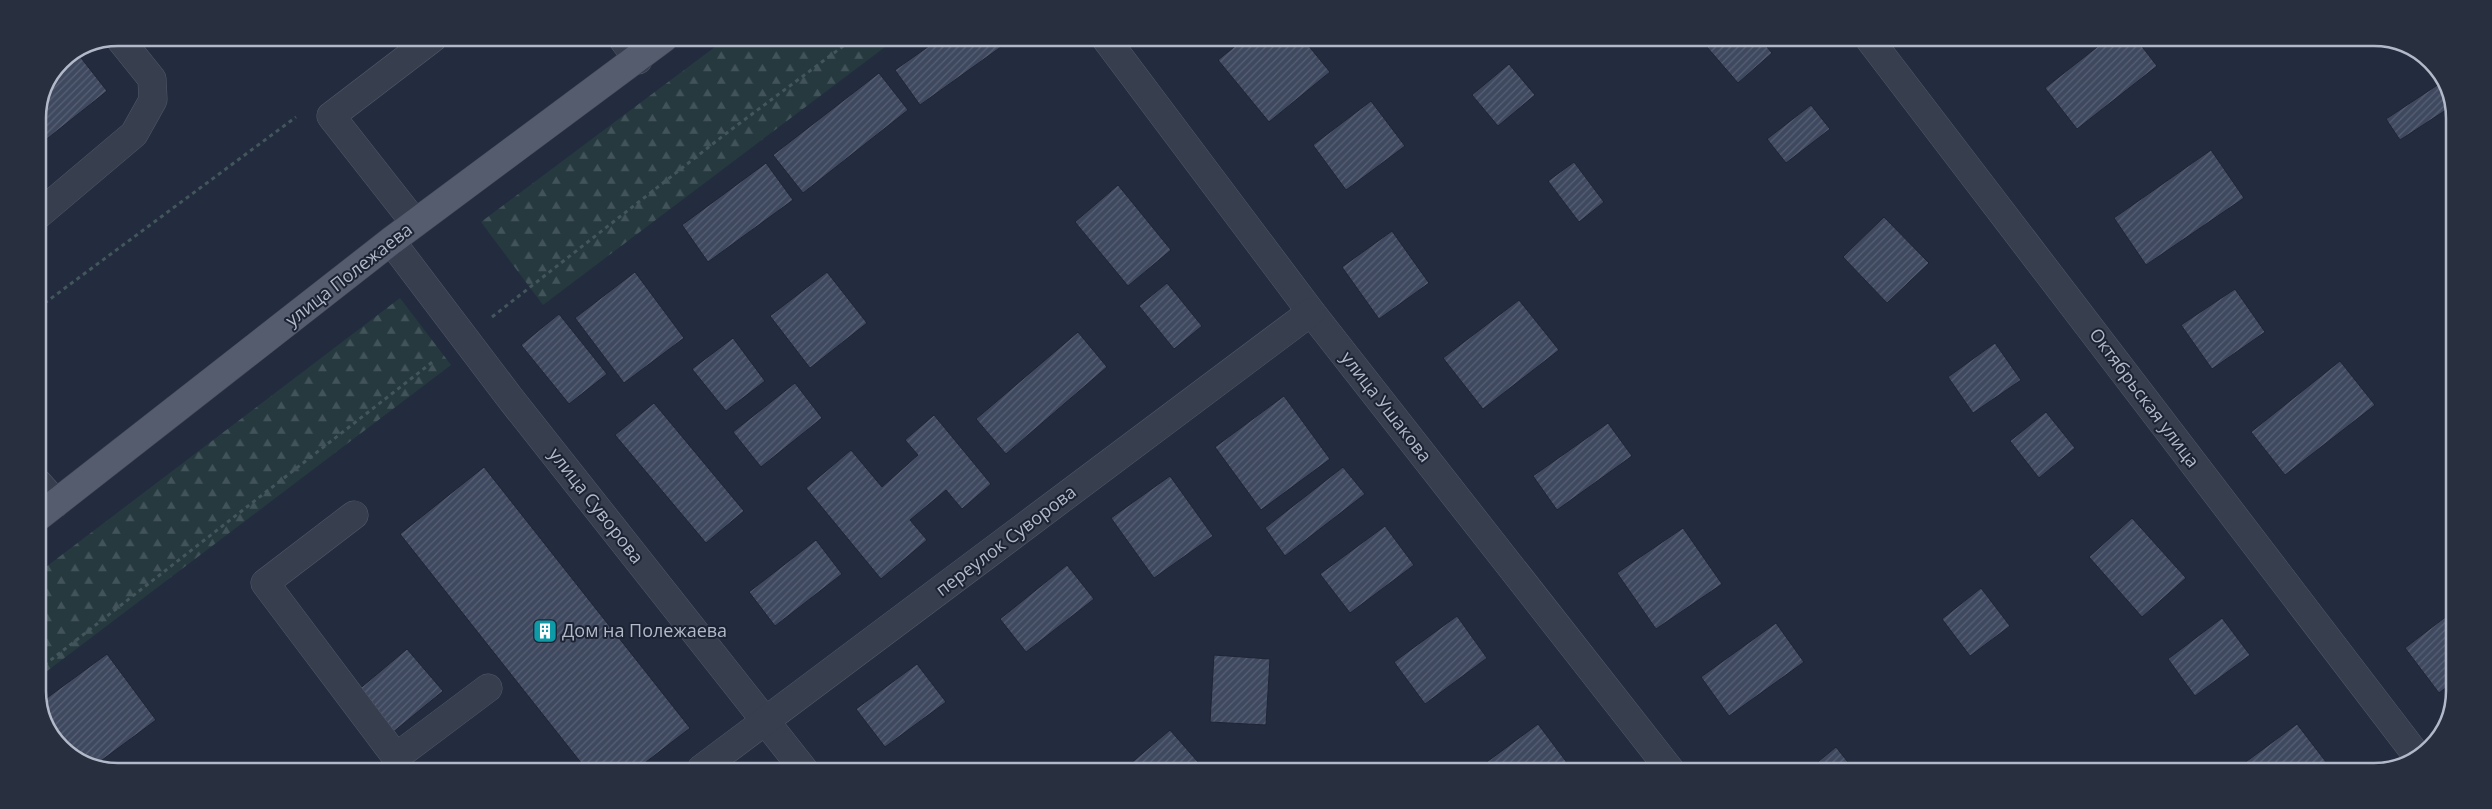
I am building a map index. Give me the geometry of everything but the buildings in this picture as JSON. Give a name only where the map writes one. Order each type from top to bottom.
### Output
[{"type":"main road","name":"улица Полежаева","points":[[47,510],[391,241],[655,46]]},
{"type":"street","points":[[46,208],[134,134],[153,100],[152,79],[125,46]]},
{"type":"street","points":[[415,223],[331,116],[423,46]]},
{"type":"street","points":[[628,46],[638,60]]},
{"type":"street","name":"улица Ушакова","points":[[1111,46],[1311,312],[1665,763]]},
{"type":"street","name":"Октябрьская улица","points":[[1875,46],[2413,751]]},
{"type":"street","name":"улица Суворова","points":[[391,241],[510,398],[799,763]]},
{"type":"street","name":"переулок Суворова","points":[[709,763],[1311,312]]},
{"type":"street","points":[[354,515],[265,583],[396,757],[488,688]]},
{"type":"path","points":[[46,302],[299,115]]},
{"type":"green space","points":[[716,46],[886,46],[543,305],[481,222]]},
{"type":"green space","points":[[400,298],[451,365],[46,672],[46,567]]},
{"type":"place","name":"Дом на Полежаева","points":[[545,631]]}]
